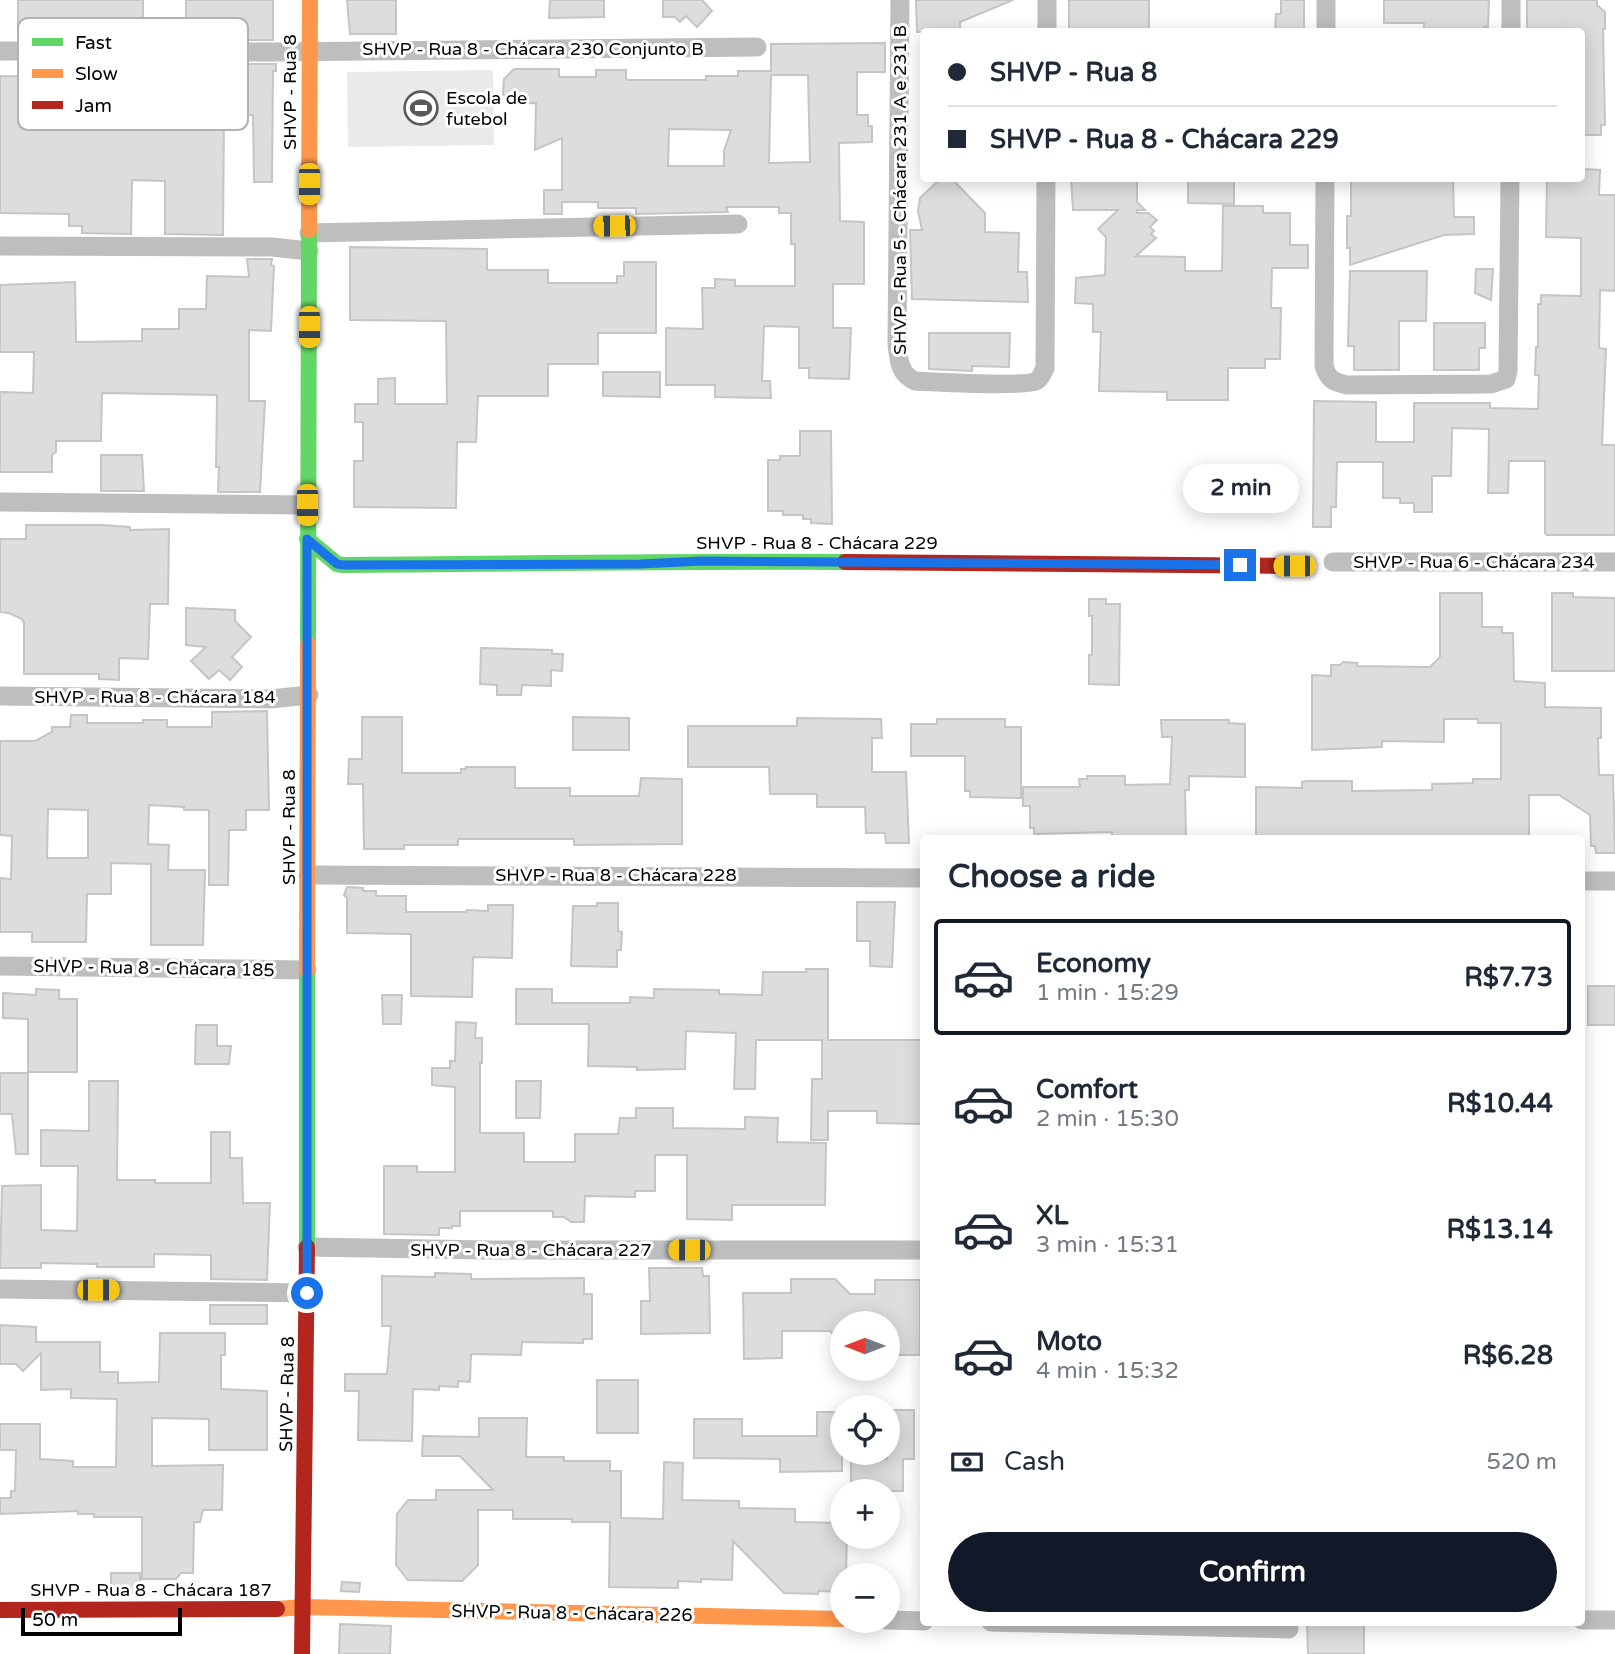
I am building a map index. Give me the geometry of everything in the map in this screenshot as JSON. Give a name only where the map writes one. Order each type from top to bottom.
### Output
[{"type":"street","name":"SHVP - Rua 8","points":[[302,1654],[307,1293],[310,0]]},
{"type":"street","name":"SHVP - Rua 5 - Chácara 231 A e 231 B","points":[[900,0],[897,344],[899,363],[908,378],[915,381],[1013,383],[1034,383],[1040,379],[1045,368],[1046,182]]},
{"type":"street","points":[[1047,0],[1047,28]]},
{"type":"street","points":[[1326,0],[1326,28]]},
{"type":"street","points":[[1511,0],[1511,28]]},
{"type":"street","name":"SHVP - Rua 8 - Chácara 230 Conjunto B","points":[[248,51],[757,47]]},
{"type":"street","name":"SHVP - Rua 8 - Chácara 230 Conjunto B","points":[[0,51],[18,51]]},
{"type":"street","points":[[1325,182],[1324,366],[1334,383],[1347,385],[1490,384],[1506,379],[1510,182]]},
{"type":"street","points":[[0,246],[272,247],[309,242],[738,225]]},
{"type":"street","points":[[0,502],[307,505]]},
{"type":"street","name":"SHVP - Rua 8 - Chácara 229","points":[[307,539],[337,564],[343,565],[640,564],[702,561],[1294,566]]},
{"type":"street","name":"SHVP - Rua 6 - Chácara 234","points":[[1333,562],[1615,562]]},
{"type":"street","name":"SHVP - Rua 8 - Chácara 184","points":[[0,696],[270,699],[309,695]]},
{"type":"street","name":"SHVP - Rua 8 - Chácara 228","points":[[308,875],[920,878]]},
{"type":"street","points":[[1585,881],[1615,881]]},
{"type":"street","name":"SHVP - Rua 8 - Chácara 185","points":[[0,966],[307,970]]},
{"type":"street","name":"SHVP - Rua 8 - Chácara 227","points":[[307,1247],[478,1250],[920,1250]]},
{"type":"street","points":[[0,1289],[307,1293]]},
{"type":"street","name":"SHVP - Rua 8 - Chácara 187","points":[[0,1610],[267,1610],[303,1607]]},
{"type":"street","name":"SHVP - Rua 8 - Chácara 226","points":[[303,1607],[830,1619]]},
{"type":"street","points":[[900,1620],[920,1621]]},
{"type":"street","points":[[1585,1620],[1615,1620]]},
{"type":"street","points":[[1161,1626],[1289,1629]]},
{"type":"shaded area","name":"Escola de futebol","points":[[493,70],[494,145],[348,147],[347,72]]},
{"type":"building","points":[[18,0],[143,0],[143,18],[18,18]]},
{"type":"building","points":[[186,0],[273,0],[273,40],[248,40],[248,18],[186,18]]},
{"type":"building","points":[[347,0],[396,0],[396,34],[350,34]]},
{"type":"building","points":[[550,0],[604,0],[604,17],[549,18]]},
{"type":"building","points":[[663,0],[702,0],[712,11],[697,27],[686,16],[680,22],[675,17],[663,17]]},
{"type":"building","points":[[916,0],[1013,0],[960,22],[960,28],[920,28],[920,32],[917,32]]},
{"type":"building","points":[[1069,0],[1149,0],[1149,28],[1069,28]]},
{"type":"building","points":[[1281,0],[1304,0],[1304,28],[1275,28],[1276,14],[1281,14]]},
{"type":"building","points":[[1384,0],[1489,0],[1488,27],[1484,28],[1424,28],[1424,23],[1384,23]]},
{"type":"building","points":[[1527,0],[1597,0],[1597,5],[1605,12],[1605,125],[1601,125],[1601,135],[1585,135],[1585,28],[1527,28]]},
{"type":"building","points":[[885,43],[885,72],[857,72],[857,115],[868,115],[868,126],[872,126],[872,142],[839,143],[840,221],[864,222],[864,284],[833,284],[833,328],[851,328],[849,379],[809,378],[809,368],[799,368],[799,327],[764,326],[762,381],[770,381],[771,398],[715,397],[715,385],[666,385],[666,328],[703,329],[702,288],[715,288],[715,279],[735,280],[735,286],[795,286],[795,244],[791,244],[791,213],[779,213],[779,207],[726,207],[728,212],[636,214],[636,208],[598,208],[598,202],[562,202],[562,214],[544,214],[544,190],[562,190],[562,138],[535,150],[536,103],[513,104],[503,94],[504,79],[514,69],[559,69],[559,77],[596,77],[596,70],[626,70],[628,80],[706,80],[706,76],[738,76],[738,71],[771,71],[771,44]],"holes":[[[771,75],[808,75],[810,162],[769,163]],[[669,129],[731,130],[724,151],[724,166],[668,166]]]},
{"type":"building","points":[[248,64],[276,64],[276,71],[273,71],[272,182],[254,182],[253,115],[248,115]]},
{"type":"building","points":[[0,76],[18,76],[18,130],[224,130],[223,235],[165,234],[165,181],[132,180],[131,234],[82,233],[82,226],[69,226],[69,214],[0,213]]},
{"type":"building","points":[[1585,169],[1600,170],[1599,195],[1615,195],[1615,291],[1600,290],[1599,348],[1606,349],[1602,445],[1615,445],[1615,535],[1547,535],[1545,461],[1509,461],[1508,493],[1488,493],[1489,429],[1452,428],[1451,476],[1432,476],[1432,512],[1414,512],[1414,503],[1400,503],[1400,498],[1383,498],[1383,462],[1337,462],[1336,507],[1331,507],[1331,527],[1313,527],[1314,401],[1376,402],[1376,442],[1414,442],[1414,403],[1490,403],[1490,408],[1538,409],[1539,375],[1535,375],[1538,304],[1541,304],[1541,295],[1581,296],[1581,238],[1546,237],[1547,182],[1585,182]]},
{"type":"building","points":[[937,182],[955,182],[985,213],[985,232],[1019,233],[1018,272],[1027,272],[1028,302],[912,299],[910,230],[922,230],[918,211],[920,198]]},
{"type":"building","points":[[1071,182],[1137,182],[1137,202],[1145,210],[1137,210],[1137,213],[1148,213],[1157,220],[1150,227],[1154,231],[1151,234],[1156,238],[1136,256],[1185,257],[1185,271],[1222,271],[1223,206],[1263,206],[1263,213],[1290,213],[1290,245],[1308,245],[1308,268],[1272,268],[1271,308],[1281,308],[1280,359],[1265,359],[1265,368],[1228,368],[1228,400],[1167,400],[1167,392],[1099,391],[1101,332],[1093,332],[1093,304],[1075,303],[1076,278],[1105,275],[1106,237],[1098,229],[1118,210],[1073,210]]},
{"type":"building","points":[[1188,182],[1234,182],[1234,204],[1188,203]]},
{"type":"building","points":[[1351,182],[1453,182],[1454,217],[1474,217],[1474,234],[1444,235],[1350,265],[1347,216],[1351,216]]},
{"type":"building","points":[[350,247],[487,249],[487,270],[548,270],[548,283],[617,283],[617,276],[624,276],[624,262],[656,262],[656,333],[598,333],[598,364],[548,364],[548,396],[478,396],[476,442],[457,442],[456,508],[354,507],[354,461],[363,461],[363,422],[355,422],[355,404],[378,404],[378,379],[395,378],[395,404],[447,404],[446,321],[350,320]]},
{"type":"building","points":[[247,259],[272,259],[271,265],[274,266],[271,331],[249,330],[249,401],[265,401],[260,492],[218,492],[217,395],[102,393],[101,441],[56,441],[56,452],[52,455],[52,472],[0,472],[0,392],[33,393],[34,352],[0,352],[0,285],[75,282],[76,342],[142,341],[142,329],[179,329],[179,309],[206,309],[207,276],[249,277]]},
{"type":"building","points":[[1476,269],[1493,269],[1491,300],[1475,293]]},
{"type":"building","points":[[1350,271],[1427,271],[1426,321],[1399,321],[1399,370],[1354,370],[1354,346],[1348,346]]},
{"type":"building","points":[[1434,323],[1485,323],[1485,348],[1479,348],[1479,370],[1434,370]]},
{"type":"building","points":[[929,333],[1010,333],[1009,367],[972,366],[972,371],[929,369]]},
{"type":"building","points":[[603,372],[660,372],[660,397],[603,396]]},
{"type":"building","points":[[800,431],[831,431],[832,524],[811,523],[811,519],[803,519],[803,515],[783,515],[783,511],[768,511],[768,460],[780,460],[780,456],[800,456]]},
{"type":"building","points":[[101,455],[142,455],[144,491],[101,491]]},
{"type":"building","points":[[26,525],[102,525],[130,527],[130,530],[169,529],[168,604],[150,604],[148,659],[119,658],[119,680],[99,679],[99,674],[24,674],[24,623],[22,619],[9,613],[0,612],[0,539],[26,539]]},
{"type":"building","points":[[1440,593],[1482,593],[1482,627],[1502,627],[1502,633],[1513,633],[1514,681],[1545,683],[1545,707],[1601,708],[1601,738],[1598,738],[1599,775],[1613,775],[1615,853],[1596,853],[1595,846],[1591,846],[1590,815],[1559,795],[1529,795],[1529,835],[1256,835],[1256,787],[1302,788],[1302,782],[1306,781],[1352,781],[1352,791],[1432,790],[1432,784],[1501,779],[1501,723],[1478,723],[1478,719],[1444,719],[1444,742],[1382,741],[1382,747],[1312,750],[1312,675],[1331,676],[1331,665],[1340,665],[1343,662],[1357,663],[1357,666],[1430,667],[1440,657]]},
{"type":"building","points":[[1552,593],[1573,593],[1573,597],[1615,598],[1615,671],[1552,671]]},
{"type":"building","points":[[1089,599],[1106,599],[1106,604],[1120,604],[1119,685],[1089,684],[1092,616],[1089,616]]},
{"type":"building","points":[[186,608],[235,610],[235,621],[251,637],[232,657],[242,667],[230,680],[219,670],[209,679],[191,661],[206,647],[186,645]]},
{"type":"building","points":[[481,648],[552,650],[552,654],[563,654],[562,671],[551,670],[551,686],[522,685],[521,695],[497,695],[497,685],[480,684]]},
{"type":"building","points":[[267,711],[269,810],[246,810],[246,830],[229,830],[228,885],[209,885],[209,810],[149,805],[148,844],[169,845],[168,870],[205,870],[203,945],[151,945],[151,864],[111,863],[111,894],[87,894],[86,942],[32,942],[32,932],[0,932],[0,878],[11,879],[12,836],[0,835],[0,741],[35,741],[52,732],[52,727],[70,727],[71,715],[87,715],[87,723],[167,720],[167,727],[212,727],[212,712]],"holes":[[[48,809],[88,810],[88,858],[47,858]]]},
{"type":"building","points":[[362,717],[402,717],[402,773],[461,773],[461,769],[466,767],[515,767],[515,788],[570,788],[570,796],[639,796],[641,778],[682,779],[682,844],[574,845],[574,839],[458,839],[458,845],[404,845],[404,849],[364,849],[363,784],[348,784],[349,759],[362,759]]},
{"type":"building","points":[[573,717],[629,718],[629,750],[573,750]]},
{"type":"building","points":[[797,718],[881,719],[882,738],[872,738],[872,772],[906,772],[909,843],[886,843],[885,833],[866,833],[865,807],[817,807],[817,794],[770,794],[769,767],[688,767],[688,726],[797,726]]},
{"type":"building","points":[[937,719],[1005,719],[1005,727],[1021,727],[1021,798],[970,797],[970,791],[965,791],[965,756],[911,756],[911,724],[937,724]]},
{"type":"building","points":[[1161,720],[1229,720],[1229,723],[1245,724],[1245,777],[1189,776],[1189,790],[1185,790],[1186,835],[1112,835],[1112,832],[1034,834],[1034,828],[1030,828],[1030,806],[1023,806],[1023,787],[1080,787],[1079,779],[1087,779],[1087,776],[1125,776],[1125,785],[1170,784],[1172,737],[1162,737]]},
{"type":"building","points":[[347,887],[376,891],[376,896],[406,896],[406,912],[488,911],[488,905],[513,905],[512,958],[473,957],[472,997],[411,996],[411,934],[347,933],[347,898],[344,895]]},
{"type":"building","points":[[857,902],[895,902],[892,967],[870,966],[870,941],[857,941]]},
{"type":"building","points":[[597,903],[618,903],[618,931],[622,932],[621,950],[617,950],[617,967],[571,966],[573,906],[597,906]]},
{"type":"building","points":[[806,969],[828,969],[828,1040],[920,1040],[920,1124],[877,1123],[877,1111],[828,1111],[828,1140],[811,1140],[812,1079],[822,1079],[822,1040],[756,1040],[755,1089],[734,1089],[736,1033],[686,1031],[685,1069],[637,1070],[637,1067],[588,1066],[589,1024],[516,1024],[516,989],[552,989],[552,1003],[630,1003],[630,997],[654,998],[654,989],[719,990],[719,994],[762,995],[763,972],[806,972]]},
{"type":"building","points":[[1588,986],[1615,986],[1615,1025],[1588,1025]]},
{"type":"building","points":[[36,989],[59,990],[59,999],[77,999],[77,1072],[28,1072],[28,1019],[3,1018],[3,993],[36,995]]},
{"type":"building","points":[[382,995],[402,995],[401,1024],[383,1024]]},
{"type":"building","points":[[456,1022],[476,1023],[475,1038],[482,1038],[480,1133],[524,1133],[524,1162],[575,1162],[575,1134],[618,1134],[620,1118],[636,1118],[636,1108],[673,1108],[673,1128],[745,1129],[745,1117],[778,1118],[777,1142],[826,1143],[825,1205],[732,1205],[732,1220],[687,1219],[687,1155],[655,1155],[655,1191],[635,1191],[635,1197],[585,1196],[584,1222],[553,1217],[553,1211],[460,1211],[460,1226],[439,1228],[439,1235],[384,1234],[384,1166],[417,1166],[417,1172],[455,1172],[455,1087],[432,1085],[432,1068],[450,1068],[450,1061],[455,1061]]},
{"type":"building","points":[[196,1025],[217,1025],[217,1046],[231,1046],[229,1064],[195,1064]]},
{"type":"building","points":[[0,1073],[28,1073],[28,1154],[16,1154],[12,1114],[0,1114]]},
{"type":"building","points":[[89,1081],[118,1081],[117,1180],[211,1183],[211,1132],[230,1132],[230,1158],[242,1158],[243,1203],[270,1203],[267,1280],[211,1279],[211,1255],[154,1254],[154,1267],[41,1263],[41,1268],[0,1268],[2,1186],[41,1185],[41,1230],[77,1231],[78,1166],[41,1166],[41,1130],[89,1131]]},
{"type":"building","points":[[516,1081],[541,1081],[540,1118],[516,1118]]},
{"type":"building","points":[[649,1268],[702,1268],[703,1276],[709,1276],[710,1333],[641,1334],[641,1301],[650,1301]]},
{"type":"building","points":[[435,1273],[471,1274],[471,1279],[584,1278],[584,1294],[592,1294],[592,1339],[583,1339],[583,1343],[522,1342],[521,1355],[471,1354],[470,1382],[458,1381],[458,1387],[439,1386],[439,1390],[413,1389],[412,1441],[358,1440],[359,1391],[345,1391],[345,1374],[387,1374],[391,1326],[382,1326],[382,1276],[435,1277]]},
{"type":"building","points":[[791,1279],[835,1279],[850,1294],[875,1294],[875,1280],[920,1280],[920,1355],[900,1355],[900,1311],[830,1311],[830,1331],[782,1331],[782,1358],[744,1359],[743,1293],[791,1293]]},
{"type":"building","points":[[210,1305],[267,1305],[267,1324],[210,1324]]},
{"type":"building","points":[[0,1325],[36,1327],[36,1342],[100,1342],[100,1372],[118,1372],[118,1383],[159,1382],[160,1333],[225,1333],[225,1355],[221,1355],[221,1389],[267,1391],[267,1450],[209,1450],[209,1419],[152,1418],[152,1466],[223,1465],[222,1510],[203,1510],[200,1522],[194,1522],[193,1573],[181,1573],[176,1579],[142,1579],[142,1517],[94,1517],[94,1514],[78,1514],[78,1511],[0,1514],[0,1498],[11,1498],[11,1491],[15,1491],[16,1450],[0,1450],[0,1424],[40,1424],[40,1459],[73,1461],[73,1467],[116,1467],[117,1399],[71,1398],[71,1389],[41,1390],[41,1353],[23,1371],[16,1364],[0,1364]]},
{"type":"building","points":[[597,1380],[638,1380],[638,1433],[597,1433]]},
{"type":"building","points":[[900,1410],[914,1410],[914,1459],[903,1459],[903,1491],[900,1491],[900,1479],[851,1479],[851,1465],[900,1465]]},
{"type":"building","points":[[817,1412],[830,1412],[830,1465],[842,1465],[842,1471],[780,1472],[780,1459],[694,1458],[694,1419],[742,1419],[742,1436],[817,1436]]},
{"type":"building","points":[[479,1418],[527,1418],[526,1457],[564,1457],[564,1461],[610,1461],[610,1471],[621,1471],[621,1518],[663,1519],[664,1462],[683,1463],[682,1500],[739,1501],[739,1508],[795,1509],[795,1522],[830,1523],[830,1549],[847,1549],[846,1563],[830,1563],[830,1592],[818,1591],[818,1594],[784,1593],[733,1541],[732,1580],[678,1581],[678,1588],[609,1587],[610,1522],[513,1519],[513,1510],[478,1510],[478,1565],[462,1581],[408,1580],[396,1565],[397,1514],[408,1500],[436,1500],[436,1490],[493,1490],[460,1456],[422,1456],[423,1436],[479,1437]]},
{"type":"building","points":[[111,1573],[140,1573],[140,1593],[111,1593]]},
{"type":"building","points":[[342,1582],[360,1583],[359,1592],[341,1591]]},
{"type":"building","points":[[340,1624],[391,1626],[390,1654],[339,1654]]},
{"type":"building","points":[[1307,1626],[1364,1626],[1364,1654],[1308,1654]]},
{"type":"traffic: fast","points":[[308,644],[309,230]]},
{"type":"traffic: fast","points":[[307,539],[337,564],[343,565],[845,562]]},
{"type":"traffic: fast","points":[[307,970],[307,1247]]},
{"type":"traffic: slow","points":[[309,230],[310,0]]},
{"type":"traffic: slow","points":[[307,970],[308,644]]},
{"type":"traffic: slow","points":[[277,1609],[303,1607],[830,1619]]},
{"type":"traffic: jam","points":[[845,562],[1294,566]]},
{"type":"traffic: jam","points":[[302,1654],[307,1247]]},
{"type":"traffic: jam","points":[[0,1610],[277,1609]]},
{"type":"place","name":"Escola de futebol","points":[[421,108]]},
{"type":"route","points":[[307,1293],[307,539],[337,564],[343,565],[640,564],[702,561],[1240,565]]}]
